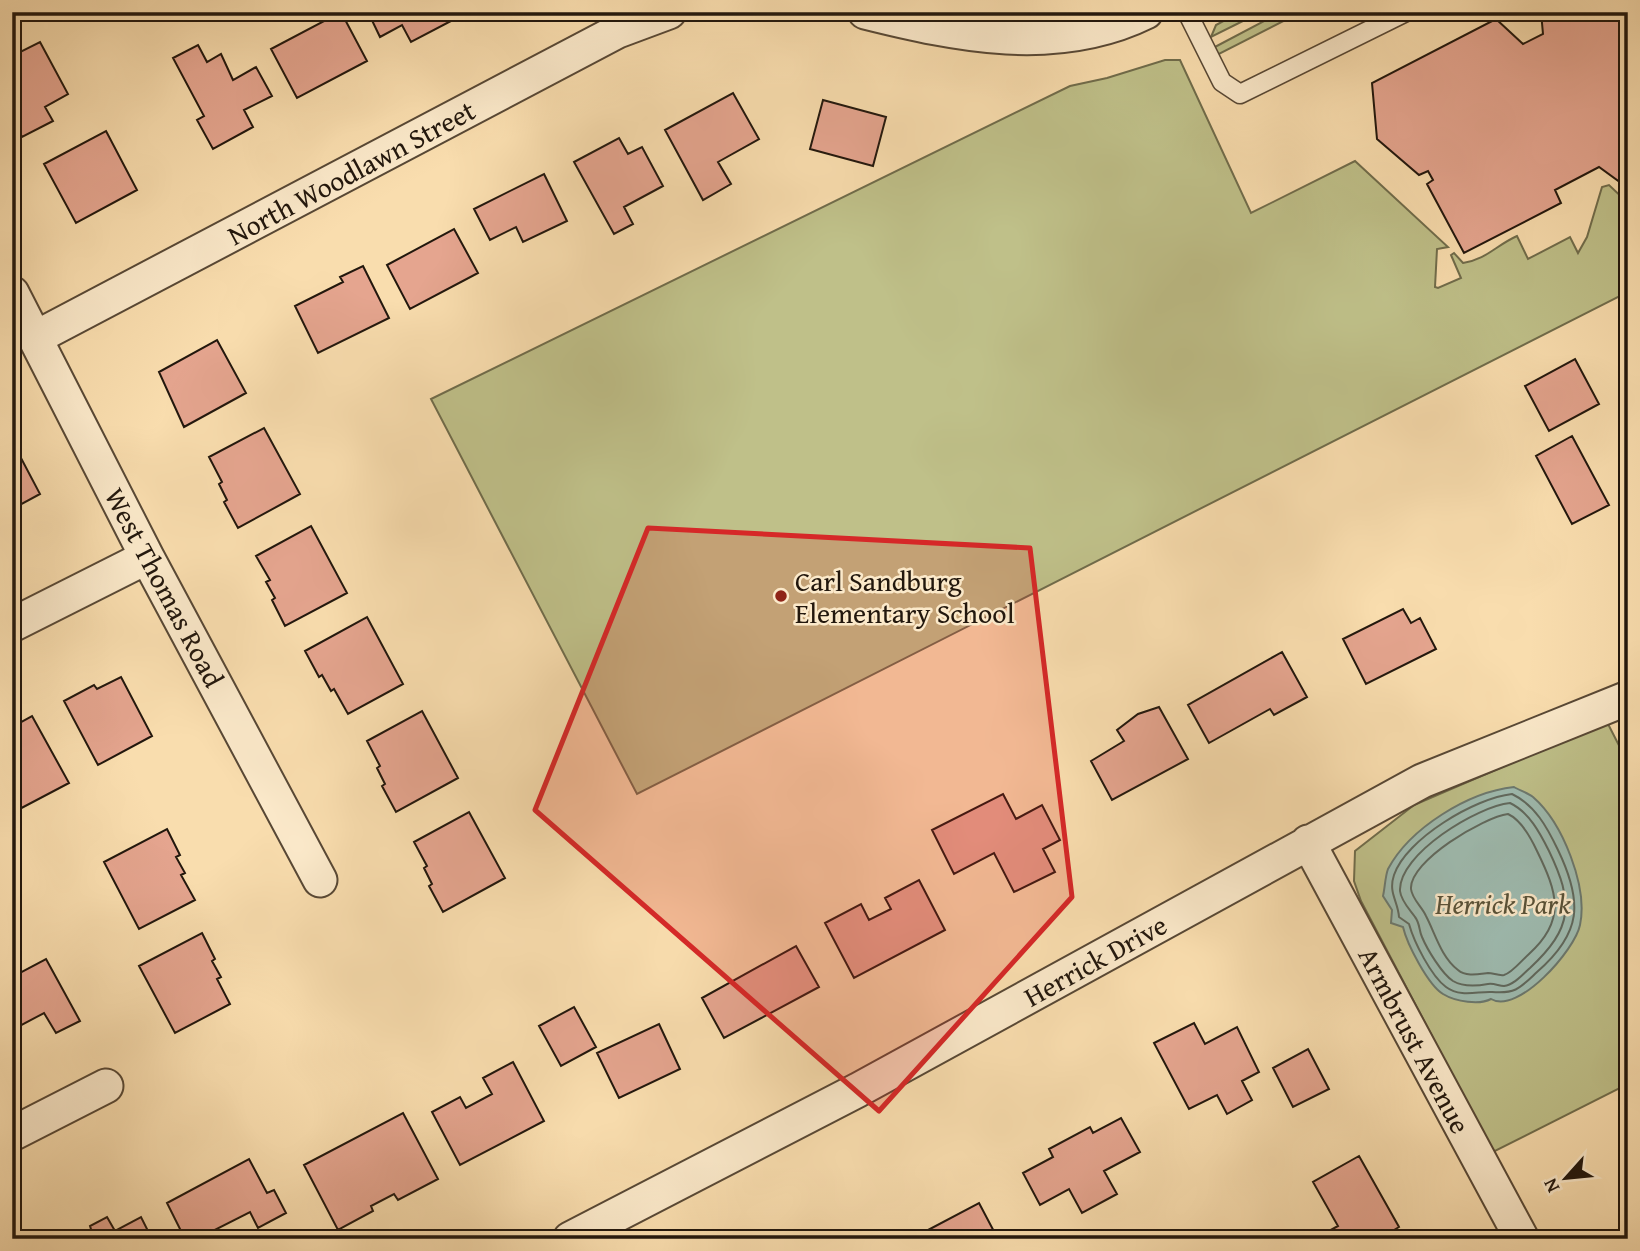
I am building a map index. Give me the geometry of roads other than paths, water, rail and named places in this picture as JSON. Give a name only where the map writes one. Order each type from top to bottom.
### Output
[{"type":"street","name":"North Woodlawn Street","points":[[35,338],[618,31],[669,12]]},
{"type":"street","points":[[865,12],[943,32],[1038,39],[1104,27],[1146,12]]},
{"type":"street","name":"West Thomas Road","points":[[12,293],[147,557],[320,880]]},
{"type":"street","points":[[12,625],[147,557]]},
{"type":"street","name":"Herrick Drive","points":[[570,1239],[858,1090],[1422,781],[1628,698]]},
{"type":"street","name":"Armbrust Avenue","points":[[1308,842],[1522,1239]]},
{"type":"street","points":[[12,1134],[106,1086]]},
{"type":"lane","points":[[1187,12],[1222,82],[1240,94],[1406,12]]},
{"type":"water","points":[[1514,787],[1533,797],[1544,808],[1563,839],[1577,875],[1582,910],[1580,925],[1576,936],[1557,964],[1516,998],[1474,1002],[1454,999],[1443,994],[1431,982],[1413,953],[1403,927],[1391,923],[1392,910],[1383,896],[1387,872],[1410,840],[1442,814],[1478,796]]},
{"type":"place","name":"Carl Sandburg Elementary School","points":[[781,596]]},
{"type":"park label","name":"Herrick Park","points":[[1503,903]]}]
